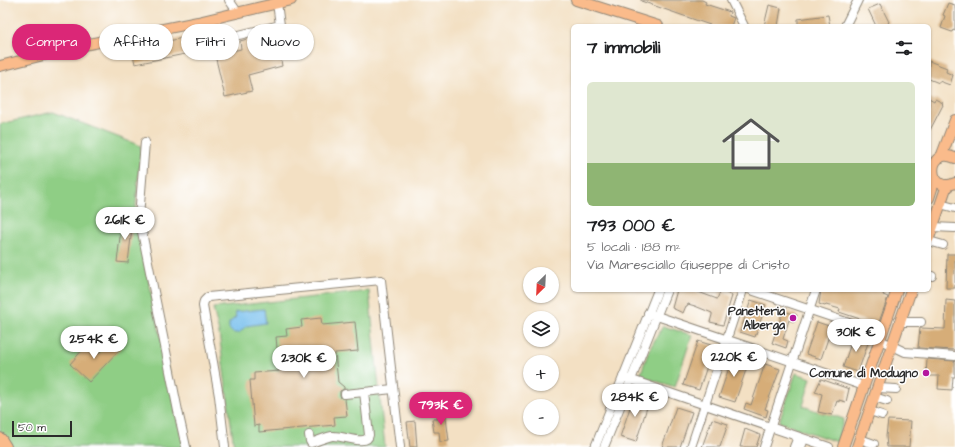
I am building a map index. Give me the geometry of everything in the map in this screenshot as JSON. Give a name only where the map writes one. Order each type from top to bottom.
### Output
[{"type":"highway","points":[[0,439],[5,447]]},
{"type":"main road","points":[[0,66],[79,46],[183,29],[198,22],[291,0]]},
{"type":"main road","points":[[576,0],[652,24]]},
{"type":"main road","points":[[931,192],[935,179],[933,170],[935,160],[955,120]]},
{"type":"main road","points":[[935,160],[951,156],[955,158]]},
{"type":"main road","points":[[931,232],[940,204],[951,184],[940,183],[935,179]]},
{"type":"main road","points":[[843,447],[896,292]]},
{"type":"main road","points":[[859,443],[910,292]]},
{"type":"street","points":[[229,0],[238,12]]},
{"type":"street","points":[[731,0],[743,24]]},
{"type":"street","points":[[846,24],[858,0]]},
{"type":"street","points":[[198,22],[206,43],[280,25],[277,3]]},
{"type":"street","points":[[145,142],[139,217],[186,447]]},
{"type":"street","points":[[940,204],[955,208]]},
{"type":"street","points":[[932,228],[955,228]]},
{"type":"street","points":[[931,240],[943,245]]},
{"type":"street","points":[[225,447],[220,396],[203,306],[204,301],[208,297],[381,280],[400,447]]},
{"type":"street","points":[[657,292],[596,445],[606,447],[666,292]]},
{"type":"street","points":[[690,447],[742,292]]},
{"type":"street","points":[[757,292],[881,337],[892,346],[905,352],[955,356]]},
{"type":"street","points":[[764,447],[815,292]]},
{"type":"street","points":[[648,313],[864,386]]},
{"type":"street","points":[[900,322],[921,322]]},
{"type":"street","points":[[623,377],[806,441],[829,447]]},
{"type":"street","points":[[345,394],[394,389]]},
{"type":"street","points":[[876,392],[896,389]]},
{"type":"street","points":[[309,435],[312,443],[332,436],[354,443],[362,444],[366,442],[369,435],[364,392]]},
{"type":"street","points":[[876,392],[888,399]]},
{"type":"street","points":[[870,410],[882,414]]},
{"type":"street","points":[[794,447],[806,441]]},
{"type":"street","points":[[801,447],[806,441]]},
{"type":"street","points":[[859,443],[874,444]]},
{"type":"green space","points":[[53,112],[141,146],[135,216],[184,447],[10,447],[0,431],[0,124]]},
{"type":"green space","points":[[369,291],[385,447],[234,447],[219,333],[213,308]]},
{"type":"green space","points":[[663,326],[692,335],[675,387],[640,376],[649,350]]},
{"type":"green space","points":[[796,373],[811,378],[803,406],[844,419],[837,442],[779,422]]},
{"type":"water","points":[[264,309],[266,323],[246,326],[239,333],[233,333],[229,329],[229,323],[236,317],[235,312]]},
{"type":"building","points":[[702,0],[706,2],[705,4],[730,12],[729,16],[734,18],[732,24],[707,24],[641,1]]},
{"type":"building","points":[[948,3],[955,5],[955,31],[953,30],[952,32],[941,28],[945,16],[943,15]]},
{"type":"building","points":[[880,4],[889,22],[888,24],[875,24],[868,9]]},
{"type":"building","points":[[769,5],[781,8],[778,24],[764,24]]},
{"type":"building","points":[[828,15],[830,24],[798,24],[798,19]]},
{"type":"building","points":[[181,38],[181,55],[173,56],[173,40]]},
{"type":"building","points":[[247,39],[247,60],[281,60],[282,66],[248,75],[252,91],[225,97],[216,60],[239,60],[239,49],[241,49],[240,41]]},
{"type":"building","points":[[134,60],[155,60],[135,64]]},
{"type":"building","points":[[931,62],[947,68],[946,72],[953,75],[950,85],[939,81],[939,83],[931,80]]},
{"type":"building","points":[[931,99],[934,101],[935,99],[943,103],[931,128]]},
{"type":"building","points":[[122,220],[133,220],[128,263],[117,262]]},
{"type":"building","points":[[947,254],[955,254],[955,288],[946,288]]},
{"type":"building","points":[[676,292],[698,292],[717,299],[720,292],[725,292],[732,296],[723,325],[710,322],[712,313],[695,306],[688,304],[683,313],[672,308]]},
{"type":"building","points":[[821,292],[884,292],[883,295],[888,297],[878,325],[839,312],[840,309],[819,304]]},
{"type":"building","points":[[751,300],[766,305],[755,337],[740,332]]},
{"type":"building","points":[[946,300],[955,301],[955,350],[918,348],[920,328],[945,329]]},
{"type":"building","points":[[783,311],[797,315],[794,322],[789,320],[783,339],[788,341],[786,348],[772,343]]},
{"type":"building","points":[[321,318],[322,325],[355,322],[358,351],[335,353],[338,382],[344,387],[344,389],[340,391],[340,395],[341,398],[345,399],[347,416],[334,417],[335,425],[259,432],[259,425],[254,426],[250,380],[254,380],[254,373],[279,371],[276,337],[287,336],[286,329],[302,327],[301,320]]},
{"type":"building","points":[[817,322],[832,327],[821,359],[806,354]]},
{"type":"building","points":[[854,334],[869,340],[858,372],[843,367]]},
{"type":"building","points":[[112,339],[121,348],[89,382],[70,364],[85,347],[92,347],[99,353]]},
{"type":"building","points":[[698,341],[714,346],[699,390],[683,385]]},
{"type":"building","points":[[734,353],[750,358],[735,402],[719,397]]},
{"type":"building","points":[[927,359],[955,361],[955,377],[953,377],[952,390],[938,389],[939,376],[926,376]]},
{"type":"building","points":[[765,364],[780,369],[765,409],[768,410],[766,417],[744,409],[746,403],[751,405]]},
{"type":"building","points":[[821,379],[849,389],[846,402],[839,400],[839,402],[837,401],[832,415],[818,412],[822,394],[815,392]]},
{"type":"building","points":[[635,393],[650,398],[636,442],[620,437]]},
{"type":"building","points":[[676,407],[692,412],[680,447],[662,447]]},
{"type":"building","points":[[445,410],[449,441],[440,442],[439,432],[434,432],[432,419],[438,419],[437,411]]},
{"type":"building","points":[[712,419],[728,424],[720,447],[702,447]]},
{"type":"building","points":[[888,420],[911,421],[909,447],[887,447],[886,436]]},
{"type":"building","points":[[415,421],[417,447],[410,447],[407,422]]},
{"type":"building","points":[[745,429],[760,435],[756,447],[740,447]]},
{"type":"place","name":"Panetteria Alberga","points":[[793,318]]},
{"type":"place","name":"Comune di Modugno","points":[[926,373]]}]
